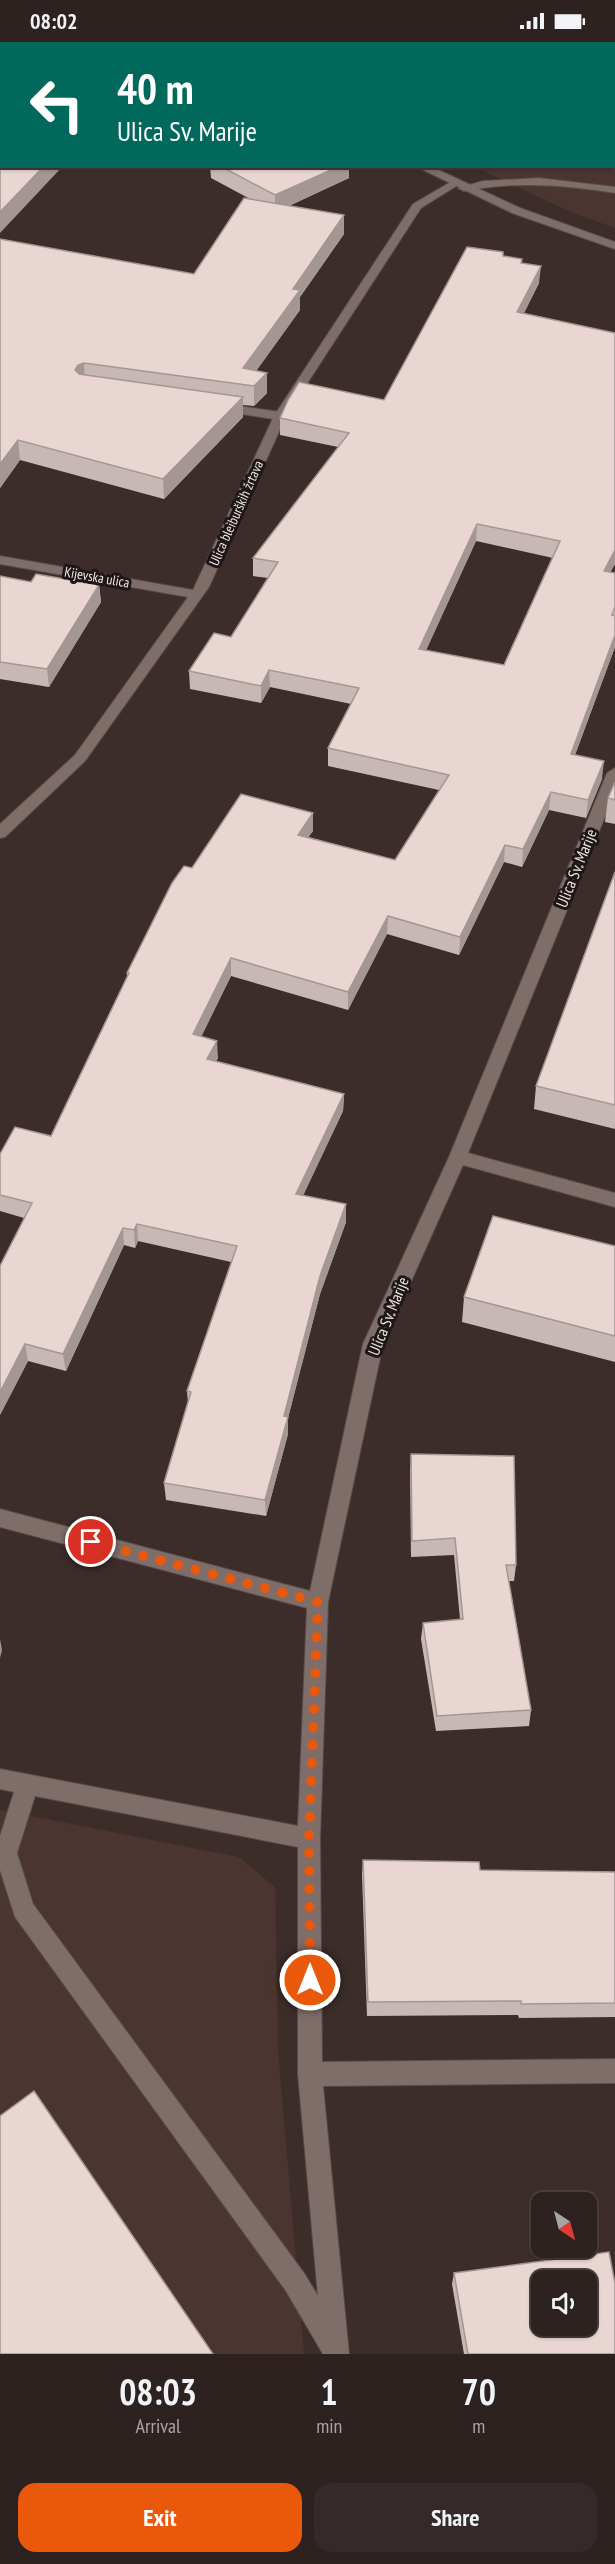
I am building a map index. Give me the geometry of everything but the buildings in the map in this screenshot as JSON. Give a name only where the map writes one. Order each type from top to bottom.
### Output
[{"type":"street","points":[[424,168],[459,186],[575,233],[615,246]]},
{"type":"street","points":[[459,186],[508,181],[555,182],[615,190]]},
{"type":"street","name":"Ulica bleiburških žrtava","points":[[0,833],[80,758],[204,584],[280,416],[417,206],[459,186]]},
{"type":"street","points":[[211,406],[280,416]]},
{"type":"street","name":"Kijevska ulica","points":[[0,560],[195,594]]},
{"type":"street","name":"Ulica Sv. Marije","points":[[336,2352],[310,2074],[309,1839],[318,1602],[373,1344],[458,1157],[615,773]]},
{"type":"street","points":[[458,1157],[615,1200]]},
{"type":"street","points":[[0,1518],[318,1602]]},
{"type":"street","points":[[0,1779],[309,1839]]},
{"type":"street","points":[[28,1783],[6,1853],[23,1909],[295,2282],[336,2352]]},
{"type":"street","points":[[310,2074],[615,2071]]},
{"type":"shaded area","points":[[615,168],[615,228],[573,213],[481,170]]},
{"type":"shaded area","points":[[0,1810],[239,1857],[275,1887],[278,2050],[304,2354],[0,2354]]},
{"type":"route","points":[[91,1542],[318,1602],[309,1839],[310,1980]]}]
